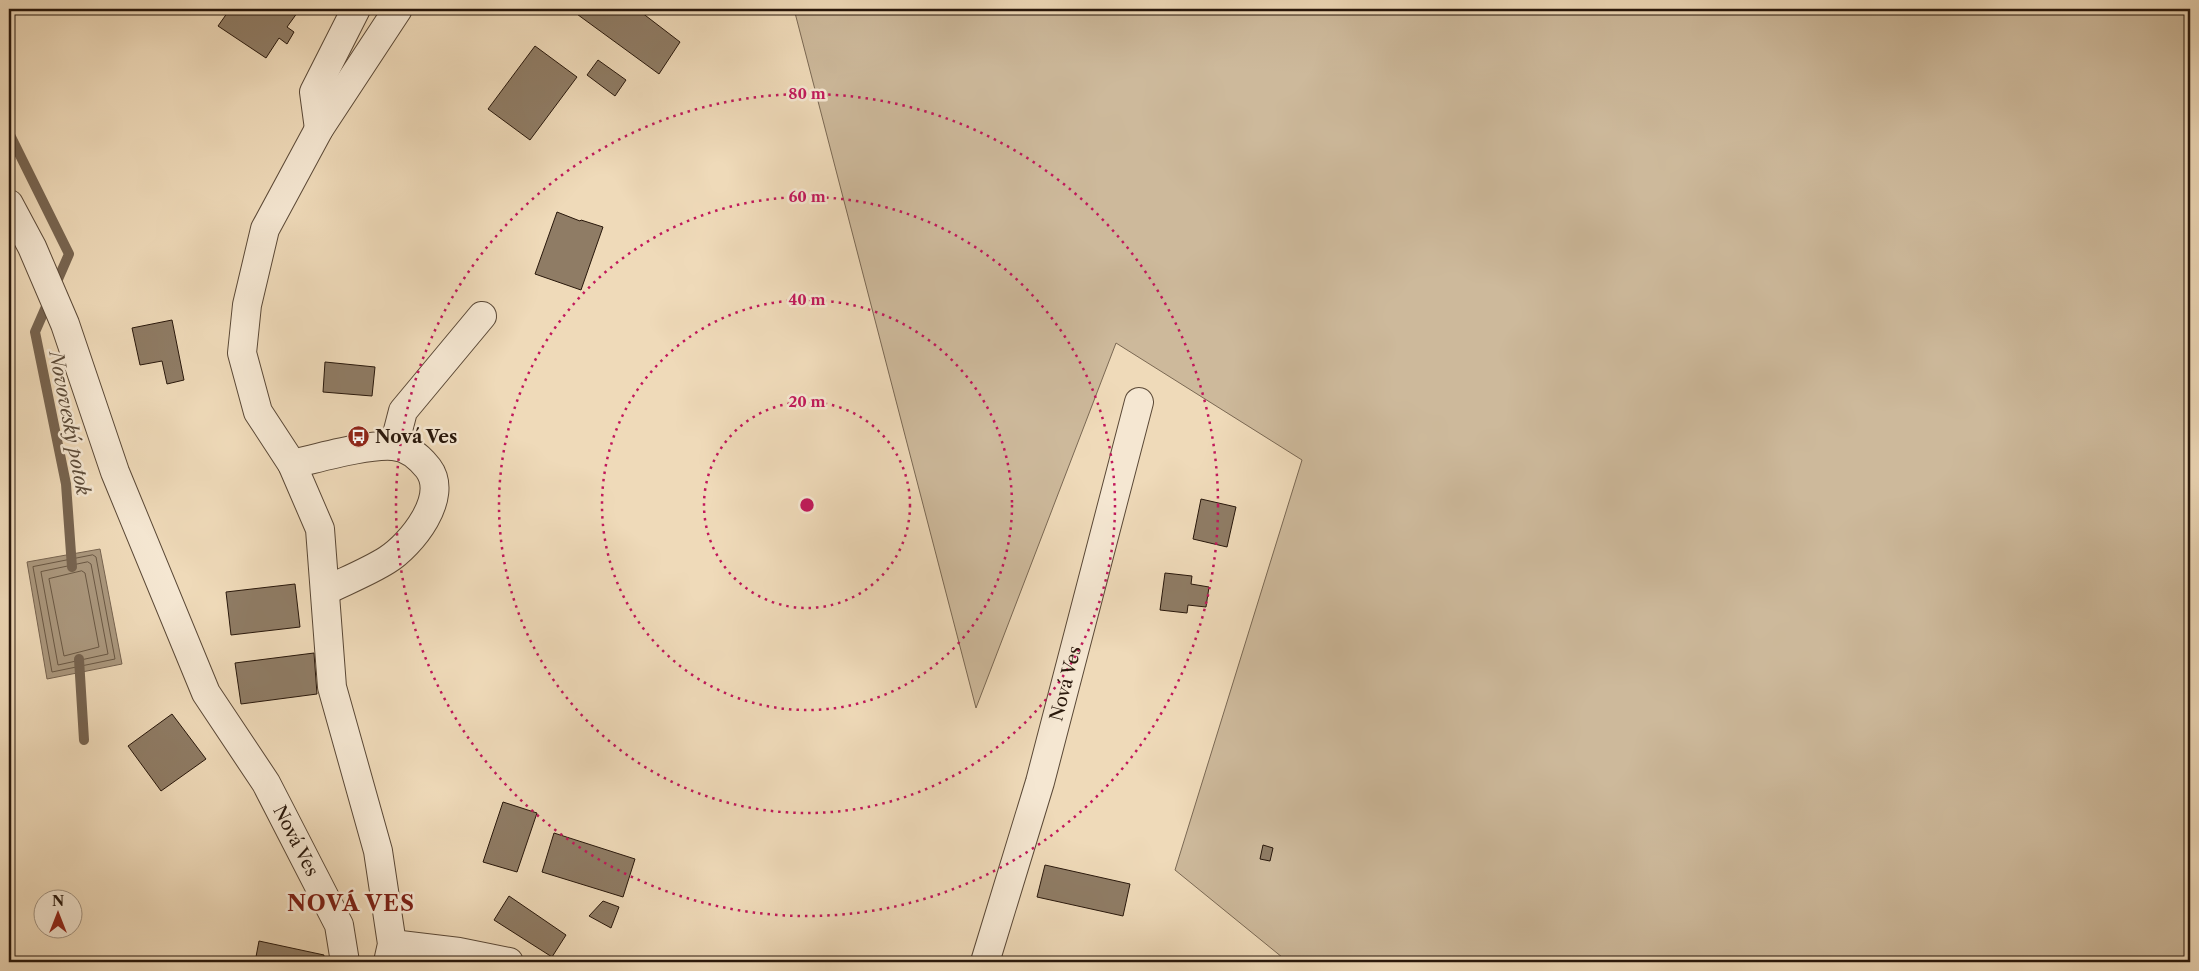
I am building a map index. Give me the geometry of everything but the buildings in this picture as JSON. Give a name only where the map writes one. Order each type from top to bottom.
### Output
[{"type":"street","points":[[318,129],[314,92],[356,9]]},
{"type":"street","points":[[398,9],[318,129],[265,229],[247,305],[242,353],[258,412],[292,464],[320,529],[332,687],[378,851],[390,953],[459,952],[509,962]]},
{"type":"street","name":"Nová Ves","points":[[9,204],[32,246],[65,324],[115,472],[206,693],[266,782],[339,925],[344,962]]},
{"type":"street","points":[[394,446],[403,411],[482,316]]},
{"type":"street","name":"Nová Ves","points":[[985,962],[1040,782],[1139,402]]},
{"type":"street","points":[[292,464],[375,447],[394,446],[420,458],[430,472],[435,489],[432,507],[411,537],[388,560],[325,590]]},
{"type":"shaded area","points":[[794,9],[2190,9],[2190,962],[1288,962],[1175,870],[1302,460],[1116,343],[976,708]]},
{"type":"water","points":[[100,549],[122,664],[47,679],[27,562]]},
{"type":"waterway","name":"Novoveský potok","points":[[9,133],[69,254],[35,332],[66,484],[72,567]]},
{"type":"waterway","name":"Novoveský potok","points":[[79,659],[84,740]]},
{"type":"place","name":"Nová Ves","points":[[359,437]]},
{"type":"district","name":"NOVÁ VES","points":[[351,903]]}]
